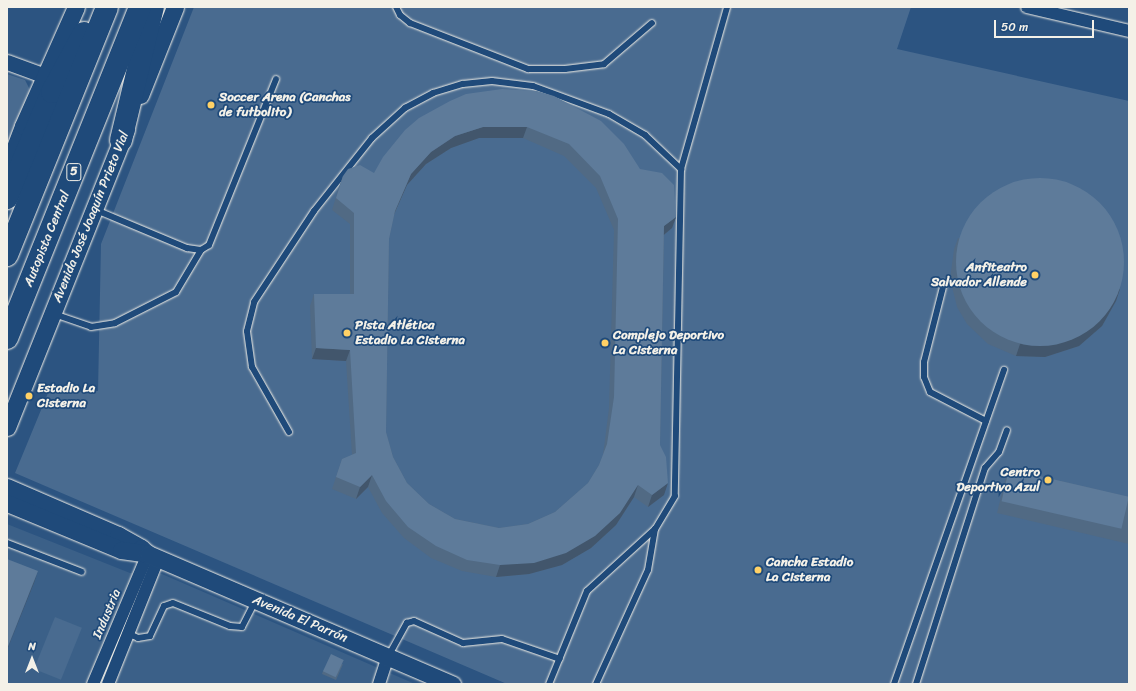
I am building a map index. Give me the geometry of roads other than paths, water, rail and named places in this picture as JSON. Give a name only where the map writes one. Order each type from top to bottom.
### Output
[{"type":"highway","points":[[7,198],[52,92],[101,7]]},
{"type":"highway","points":[[7,255],[107,7]]},
{"type":"highway","name":"Autopista Central","points":[[7,338],[140,7]]},
{"type":"highway","points":[[121,140],[153,7]]},
{"type":"main road","points":[[7,168],[45,76],[76,7]]},
{"type":"main road","name":"Avenida José Joaquín Prieto Vial","points":[[7,427],[175,7]]},
{"type":"main road","name":"Avenida El Parrón","points":[[7,487],[123,537],[153,557]]},
{"type":"main road","name":"Avenida El Parrón","points":[[7,503],[121,550],[153,557],[452,684]]},
{"type":"street","points":[[1027,7],[1129,31]]},
{"type":"street","points":[[7,62],[45,76]]},
{"type":"street","name":"Industria","points":[[108,684],[127,634],[153,557]]},
{"type":"street","name":"Industria","points":[[93,684],[153,557]]},
{"type":"street","points":[[379,684],[388,657]]},
{"type":"lane","points":[[396,7],[400,15],[410,23],[528,69],[565,69],[604,64],[652,23]]},
{"type":"lane","points":[[549,684],[587,591],[655,529],[675,496],[681,169],[727,7]]},
{"type":"lane","points":[[53,314],[91,327],[115,323],[176,292],[201,250],[209,245],[276,78]]},
{"type":"lane","points":[[289,432],[256,378],[249,355],[247,331],[254,302],[314,211],[372,138],[405,108],[433,92],[463,84],[492,81],[526,84],[609,114],[645,136],[681,169]]},
{"type":"lane","points":[[95,209],[187,248],[201,250]]},
{"type":"lane","points":[[944,283],[924,362],[924,377],[930,392],[986,421]]},
{"type":"lane","points":[[894,684],[1004,370]]},
{"type":"lane","points":[[916,684],[986,468],[999,452],[1007,430]]},
{"type":"lane","points":[[596,684],[648,570],[655,529]]},
{"type":"lane","points":[[7,543],[82,572]]},
{"type":"lane","points":[[127,634],[145,639],[150,636],[164,606],[173,603],[230,626],[242,627],[256,600]]},
{"type":"lane","points":[[388,657],[407,623],[414,621],[463,644],[502,639],[560,659]]},
{"type":"place","name":"Soccer Arena (Canchas de futbolito)","points":[[211,105]]},
{"type":"place","name":"Anfiteatro Salvador Allende","points":[[1035,275]]},
{"type":"place","name":"Pista Atlética Estadio La Cisterna","points":[[347,333]]},
{"type":"place","name":"Complejo Deportivo La Cisterna","points":[[605,343]]},
{"type":"place","name":"Estadio La Cisterna","points":[[29,396]]},
{"type":"place","name":"Centro Deportivo Azul","points":[[1048,480]]},
{"type":"place","name":"Cancha Estadio La Cisterna","points":[[758,570]]}]
